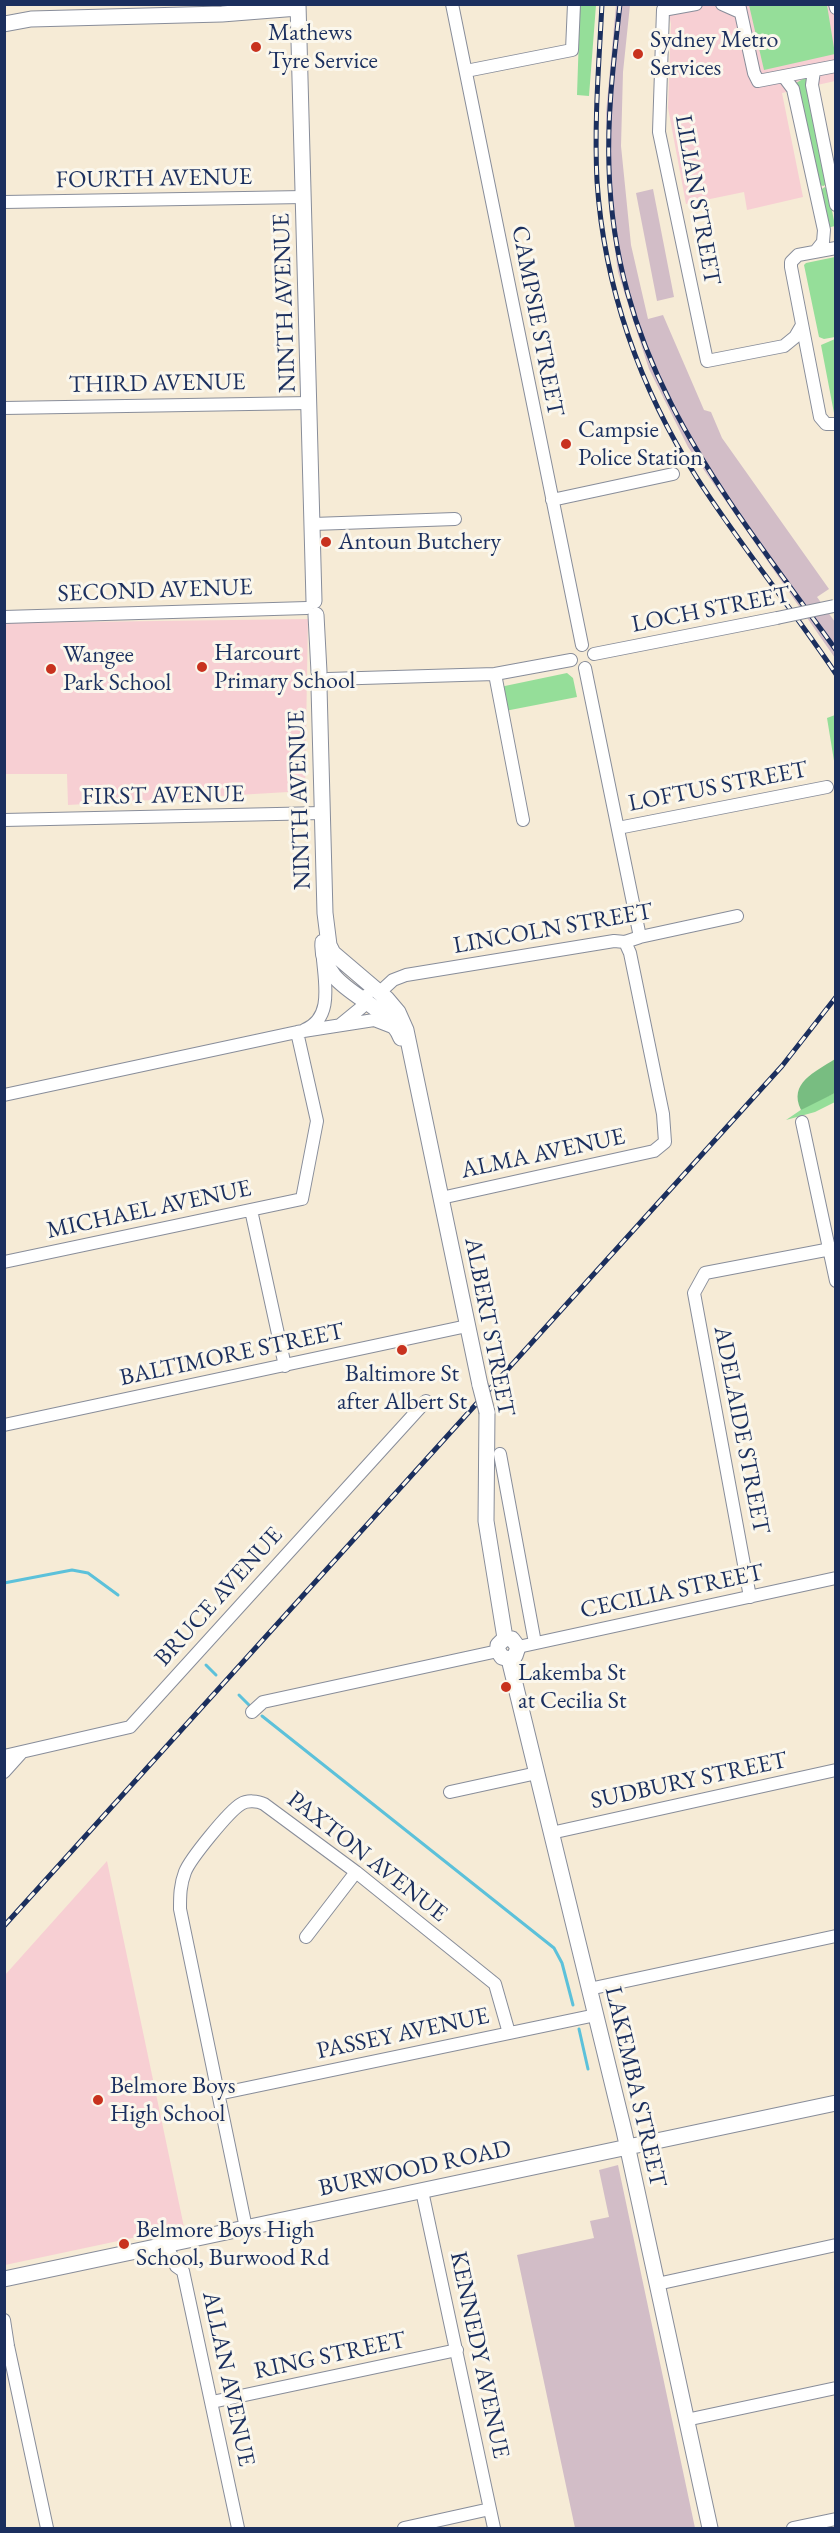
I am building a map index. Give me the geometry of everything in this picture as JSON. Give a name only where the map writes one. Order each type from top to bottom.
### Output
[{"type":"main road","points":[[4,24],[31,19],[298,6]]},
{"type":"main road","name":"NINTH AVENUE","points":[[298,6],[310,403],[313,608],[322,679],[325,913]]},
{"type":"main road","points":[[4,15],[31,19]]},
{"type":"main road","name":"ALBERT STREET","points":[[325,913],[323,948],[333,975],[344,986],[384,1015],[399,1034],[420,1098]]},
{"type":"main road","name":"ALBERT STREET","points":[[325,913],[329,945],[345,965],[380,992],[402,1021],[487,1412],[486,1521],[507,1649]]},
{"type":"main road","name":"LAKEMBA STREET","points":[[507,1649],[627,2147],[710,2529]]},
{"type":"main road","name":"BURWOOD ROAD","points":[[4,2279],[836,2103]]},
{"type":"street","name":"CAMPSIE STREET","points":[[452,4],[582,645]]},
{"type":"street","points":[[466,71],[572,50],[574,4]]},
{"type":"street","name":"LILIAN STREET","points":[[696,4],[663,10],[659,132],[707,361],[784,346]]},
{"type":"street","points":[[722,4],[740,8],[755,78],[762,82],[836,66]]},
{"type":"street","points":[[814,71],[812,85],[836,205]]},
{"type":"street","points":[[784,77],[793,89],[824,230],[823,242],[815,252]]},
{"type":"street","name":"FOURTH AVENUE","points":[[4,202],[304,197]]},
{"type":"street","points":[[836,248],[798,255],[791,262],[820,417],[826,424],[836,424]]},
{"type":"street","points":[[802,325],[795,337],[784,346],[809,359]]},
{"type":"street","name":"THIRD AVENUE","points":[[4,408],[310,403]]},
{"type":"street","points":[[552,500],[673,474]]},
{"type":"street","points":[[313,524],[455,519]]},
{"type":"street","name":"LOCH STREET","points":[[594,654],[835,606]]},
{"type":"street","name":"SECOND AVENUE","points":[[4,617],[313,608]]},
{"type":"street","points":[[582,645],[591,648],[594,654],[593,661],[585,668],[575,666],[571,660],[573,650],[582,645]]},
{"type":"street","points":[[322,679],[495,674],[571,660]]},
{"type":"street","points":[[585,668],[640,937]]},
{"type":"street","points":[[495,674],[523,820]]},
{"type":"street","name":"LOFTUS STREET","points":[[618,828],[827,787]]},
{"type":"street","name":"FIRST AVENUE","points":[[4,820],[322,813]]},
{"type":"street","name":"LINCOLN STREET","points":[[380,992],[393,980],[406,975],[614,940],[625,942],[737,916]]},
{"type":"street","name":"ALMA AVENUE","points":[[441,1198],[654,1151],[665,1142],[666,1131],[630,953],[625,942]]},
{"type":"street","points":[[297,1032],[312,1027],[322,1016],[325,1003],[323,948]]},
{"type":"street","points":[[338,1027],[366,1002],[366,990],[345,965]]},
{"type":"street","points":[[4,1095],[297,1032],[375,1020],[386,1023],[399,1034]]},
{"type":"street","name":"MICHAEL AVENUE","points":[[4,1262],[302,1199],[316,1121],[297,1032]]},
{"type":"street","points":[[802,1122],[832,1249],[836,1281]]},
{"type":"street","points":[[251,1210],[285,1366]]},
{"type":"street","name":"ADELAIDE STREET","points":[[750,1597],[694,1293],[705,1273],[832,1249]]},
{"type":"street","name":"BALTIMORE STREET","points":[[4,1425],[467,1326]]},
{"type":"street","name":"BRUCE AVENUE","points":[[4,1756],[130,1727],[426,1401]]},
{"type":"street","name":"ALBERT STREET","points":[[500,1454],[536,1643]]},
{"type":"street","name":"CECILIA STREET","points":[[252,1712],[263,1702],[293,1695],[836,1578]]},
{"type":"street","points":[[4,1772],[22,1752]]},
{"type":"street","name":"SUDBURY STREET","points":[[552,1833],[836,1770]]},
{"type":"street","points":[[450,1792],[537,1773]]},
{"type":"street","name":"PAXTON AVENUE","points":[[246,2228],[180,1909],[180,1887],[185,1870],[196,1853],[242,1803],[258,1801],[356,1872],[495,1984],[509,2033]]},
{"type":"street","points":[[306,1937],[356,1872]]},
{"type":"street","points":[[589,1989],[836,1936]]},
{"type":"street","name":"PASSEY AVENUE","points":[[218,2094],[596,2015]]},
{"type":"street","name":"KENNEDY AVENUE","points":[[422,2191],[494,2529]]},
{"type":"street","name":"ALLAN AVENUE","points":[[167,2244],[176,2266],[183,2271],[238,2529]]},
{"type":"street","points":[[657,2284],[836,2245]]},
{"type":"street","points":[[4,2320],[6,2343],[47,2529]]},
{"type":"street","name":"RING STREET","points":[[212,2402],[457,2350]]},
{"type":"street","points":[[686,2420],[836,2388]]},
{"type":"street","points":[[404,2529],[490,2509]]},
{"type":"street","points":[[793,2529],[836,2519]]},
{"type":"shaded area","points":[[616,5],[630,5],[623,72],[621,146],[631,245],[648,319],[663,315],[704,410],[711,412],[722,438],[829,589],[817,597],[835,622],[835,658],[688,447],[649,369],[618,272],[609,207],[606,113]]},
{"type":"shaded area","points":[[667,5],[835,5],[835,81],[782,93],[803,197],[747,210],[744,192],[686,204],[668,108],[671,24]]},
{"type":"shaded area","points":[[653,189],[674,297],[657,301],[636,193]]},
{"type":"shaded area","name":"Harcourt Primary School","points":[[308,619],[305,791],[68,805],[67,774],[6,774],[5,623]]},
{"type":"shaded area","name":"Belmore Boys High School","points":[[107,1861],[184,2227],[5,2265],[5,1975]]},
{"type":"shaded area","points":[[618,2165],[695,2528],[575,2528],[517,2255],[594,2238],[590,2221],[609,2217],[599,2170]]},
{"type":"green space","points":[[580,5],[596,5],[589,96],[577,95]]},
{"type":"green space","points":[[749,5],[827,5],[835,54],[764,70]]},
{"type":"green space","points":[[807,79],[826,183],[824,186],[818,185],[796,83]]},
{"type":"green space","points":[[825,187],[828,190],[835,226],[827,228],[820,190]]},
{"type":"green space","points":[[835,257],[835,337],[824,339],[819,337],[804,265]]},
{"type":"green space","points":[[835,339],[836,412],[834,413],[821,345]]},
{"type":"green space","points":[[567,673],[573,678],[577,697],[505,711],[500,687]]},
{"type":"green space","points":[[836,715],[835,767],[827,718]]},
{"type":"green space","points":[[835,1059],[835,1093],[801,1110],[798,1092],[801,1085],[812,1074]]},
{"type":"green space","points":[[835,1093],[835,1102],[815,1112],[786,1120],[811,1103]]},
{"type":"waterway","points":[[4,1583],[72,1570],[88,1573],[118,1595]]},
{"type":"waterway","points":[[206,1665],[216,1675]]},
{"type":"waterway","points":[[239,1695],[251,1707]]},
{"type":"waterway","points":[[262,1716],[554,1948],[562,1963],[573,2005]]},
{"type":"waterway","points":[[579,2029],[588,2069]]},
{"type":"railway","points":[[602,4],[596,115],[597,181],[608,260],[628,336],[658,409],[697,478],[836,674]]},
{"type":"railway","points":[[620,4],[610,106],[609,168],[616,240],[631,306],[654,368],[683,426],[717,483],[836,650]]},
{"type":"railway","points":[[4,1926],[782,1066],[836,997]]},
{"type":"place","name":"Mathews Tyre Service","points":[[256,47]]},
{"type":"place","name":"Sydney Metro Services","points":[[638,54]]},
{"type":"place","name":"Campsie Police Station","points":[[566,444]]},
{"type":"place","name":"Antoun Butchery","points":[[326,542]]},
{"type":"place","name":"Harcourt Primary School","points":[[202,667]]},
{"type":"place","name":"Wangee Park School","points":[[51,669]]},
{"type":"place","name":"Baltimore St after Albert St","points":[[402,1350]]},
{"type":"place","name":"Lakemba St at Cecilia St","points":[[506,1687]]},
{"type":"place","name":"Belmore Boys High School","points":[[98,2100]]},
{"type":"place","name":"Belmore Boys High School, Burwood Rd","points":[[124,2244]]}]
